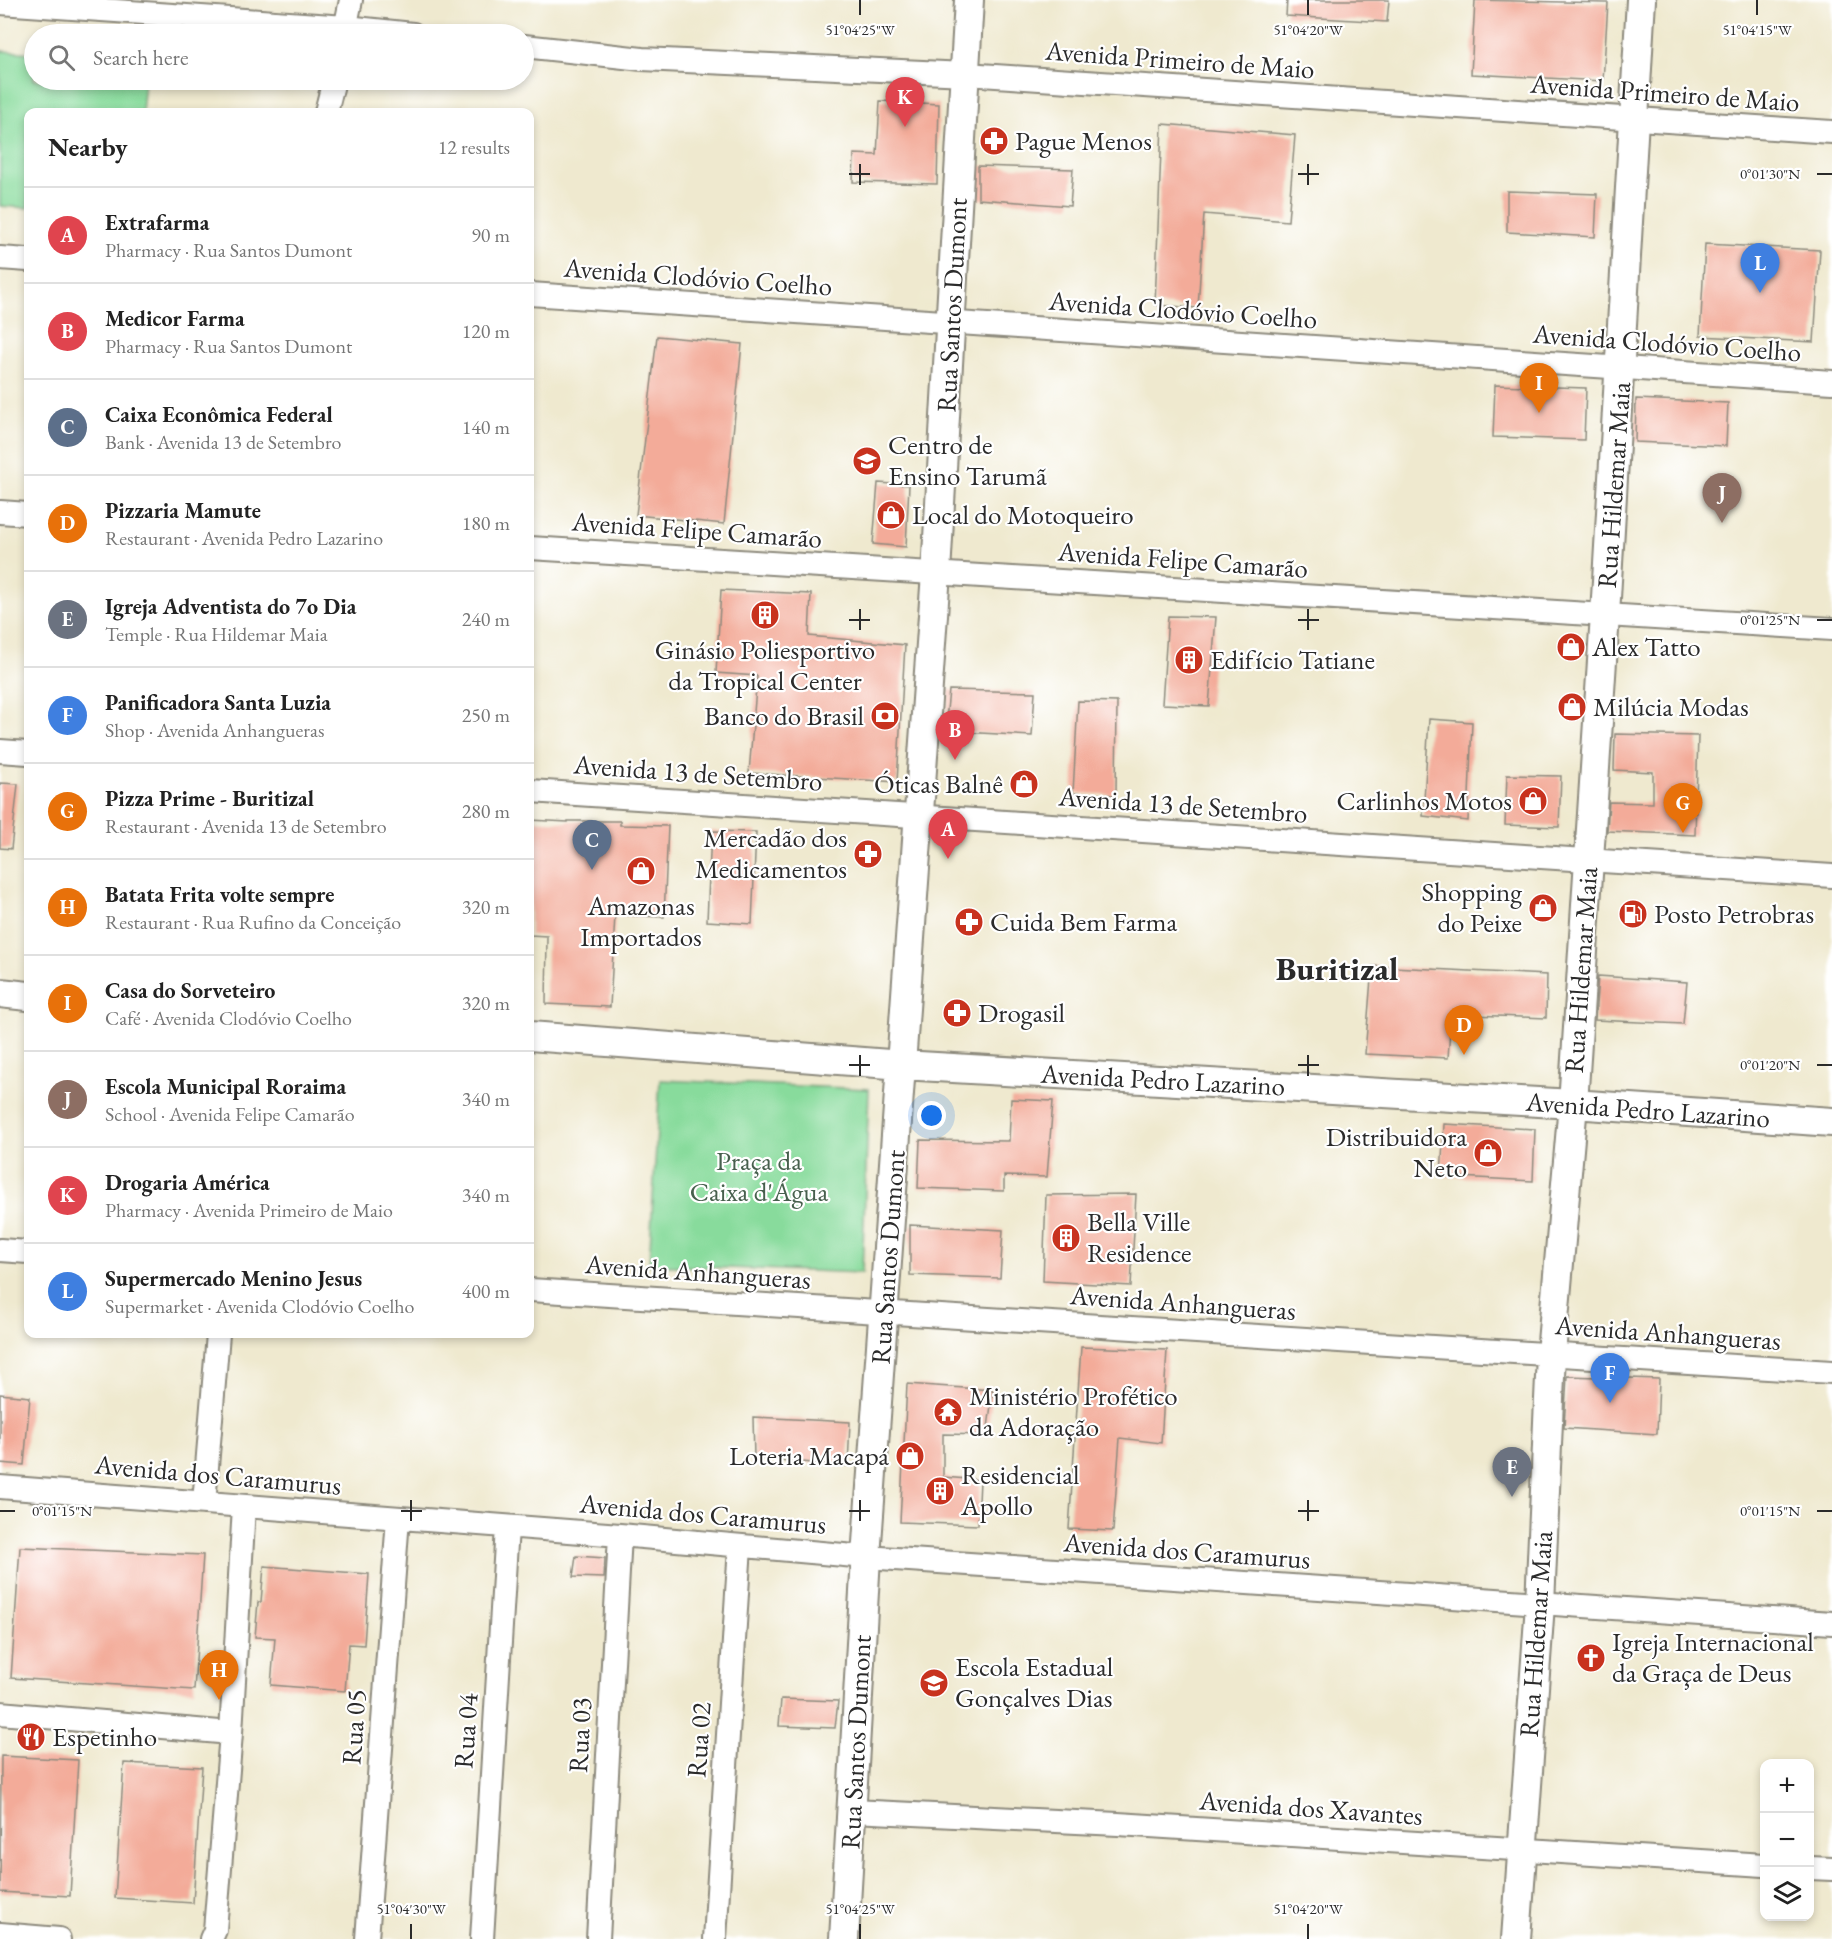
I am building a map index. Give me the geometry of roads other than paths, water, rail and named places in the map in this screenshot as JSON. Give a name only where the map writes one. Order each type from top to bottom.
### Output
[{"type":"main road","name":"Rua Santos Dumont","points":[[844,1939],[866,1557],[936,573],[969,0]]},
{"type":"main road","name":"Rua Hildemar Maia","points":[[1516,1939],[1540,1604],[1551,1354],[1573,1104],[1621,369],[1641,0]]},
{"type":"main road","points":[[0,993],[24,996]]},
{"type":"main road","name":"Avenida Pedro Lazarino","points":[[534,1036],[902,1065],[1573,1104],[1832,1122]]},
{"type":"street","points":[[346,24],[351,0]]},
{"type":"street","points":[[0,3],[259,24]]},
{"type":"street","name":"Avenida Primeiro de Maio","points":[[534,47],[642,59],[966,74],[1832,132]]},
{"type":"street","points":[[327,108],[332,90]]},
{"type":"street","points":[[0,258],[24,260]]},
{"type":"street","name":"Avenida Clodóvio Coelho","points":[[534,294],[1832,382]]},
{"type":"street","points":[[0,512],[24,514]]},
{"type":"street","name":"Avenida Felipe Camarão","points":[[534,548],[1832,629]]},
{"type":"street","points":[[0,750],[24,753]]},
{"type":"street","name":"Avenida 13 de Setembro","points":[[534,791],[1832,876]]},
{"type":"street","points":[[0,1250],[24,1252]]},
{"type":"street","name":"Avenida Anhangueras","points":[[534,1290],[1832,1372]]},
{"type":"street","points":[[204,1503],[218,1338]]},
{"type":"street","name":"Avenida dos Caramurus","points":[[0,1487],[620,1535],[866,1557],[1832,1623]]},
{"type":"street","points":[[211,1939],[215,1930],[231,1733],[244,1506]]},
{"type":"street","name":"Rua 05","points":[[367,1939],[398,1518]]},
{"type":"street","name":"Rua 04","points":[[482,1939],[507,1527]]},
{"type":"street","name":"Rua 03","points":[[598,1939],[620,1535]]},
{"type":"street","name":"Rua 02","points":[[715,1939],[740,1545]]},
{"type":"street","points":[[0,1713],[231,1733]]},
{"type":"street","name":"Avenida dos Xavantes","points":[[853,1811],[1118,1824],[1760,1865]]},
{"type":"street","points":[[1814,1868],[1832,1869]]},
{"type":"street","points":[[0,1934],[59,1939]]},
{"type":"place","name":"Drogaria América","points":[[905,127]]},
{"type":"place","name":"Pague Menos","points":[[994,141]]},
{"type":"place","name":"Supermercado Menino Jesus","points":[[1760,293]]},
{"type":"place","name":"Casa do Sorveteiro","points":[[1539,413]]},
{"type":"place","name":"Centro de Ensino Tarumã","points":[[867,461]]},
{"type":"place","name":"Local do Motoqueiro","points":[[891,515]]},
{"type":"place","name":"Escola Municipal Roraima","points":[[1722,523]]},
{"type":"place","name":"Ginásio Poliesportivo da Tropical Center","points":[[765,615]]},
{"type":"place","name":"Alex Tatto","points":[[1571,647]]},
{"type":"place","name":"Edifício Tatiane","points":[[1189,660]]},
{"type":"place","name":"Milúcia Modas","points":[[1572,707]]},
{"type":"place","name":"Banco do Brasil","points":[[885,716]]},
{"type":"place","name":"Medicor Farma","points":[[955,760]]},
{"type":"place","name":"Óticas Balnê","points":[[1024,784]]},
{"type":"place","name":"Carlinhos Motos","points":[[1533,801]]},
{"type":"place","name":"Pizza Prime - Buritizal","points":[[1683,833]]},
{"type":"place","name":"Mercadão dos Medicamentos","points":[[868,854]]},
{"type":"place","name":"Extrafarma","points":[[948,859]]},
{"type":"place","name":"Caixa Econômica Federal","points":[[592,870]]},
{"type":"place","name":"Amazonas Importados","points":[[641,871]]},
{"type":"place","name":"Shopping do Peixe","points":[[1543,908]]},
{"type":"place","name":"Posto Petrobras","points":[[1633,914]]},
{"type":"place","name":"Cuida Bem Farma","points":[[969,922]]},
{"type":"place","name":"Drogasil","points":[[957,1013]]},
{"type":"place","name":"Pizzaria Mamute","points":[[1464,1055]]},
{"type":"place","name":"Distribuidora Neto","points":[[1488,1153]]},
{"type":"place","name":"Bella Ville Residence","points":[[1066,1238]]},
{"type":"place","name":"Panificadora Santa Luzia","points":[[1610,1403]]},
{"type":"place","name":"Ministério Profético da Adoração","points":[[948,1412]]},
{"type":"place","name":"Loteria Macapá","points":[[910,1456]]},
{"type":"place","name":"Residencial Apollo","points":[[940,1491]]},
{"type":"place","name":"Igreja Adventista do 7o Dia","points":[[1512,1497]]},
{"type":"place","name":"Igreja Internacional da Graça de Deus","points":[[1591,1658]]},
{"type":"place","name":"Escola Estadual Gonçalves Dias","points":[[934,1683]]},
{"type":"place","name":"Batata Frita volte sempre","points":[[219,1700]]},
{"type":"place","name":"Espetinho","points":[[31,1737]]},
{"type":"district","name":"Buritizal","points":[[1337,968]]},
{"type":"park label","name":"Praça da Caixa d'Água","points":[[759,1176]]}]
